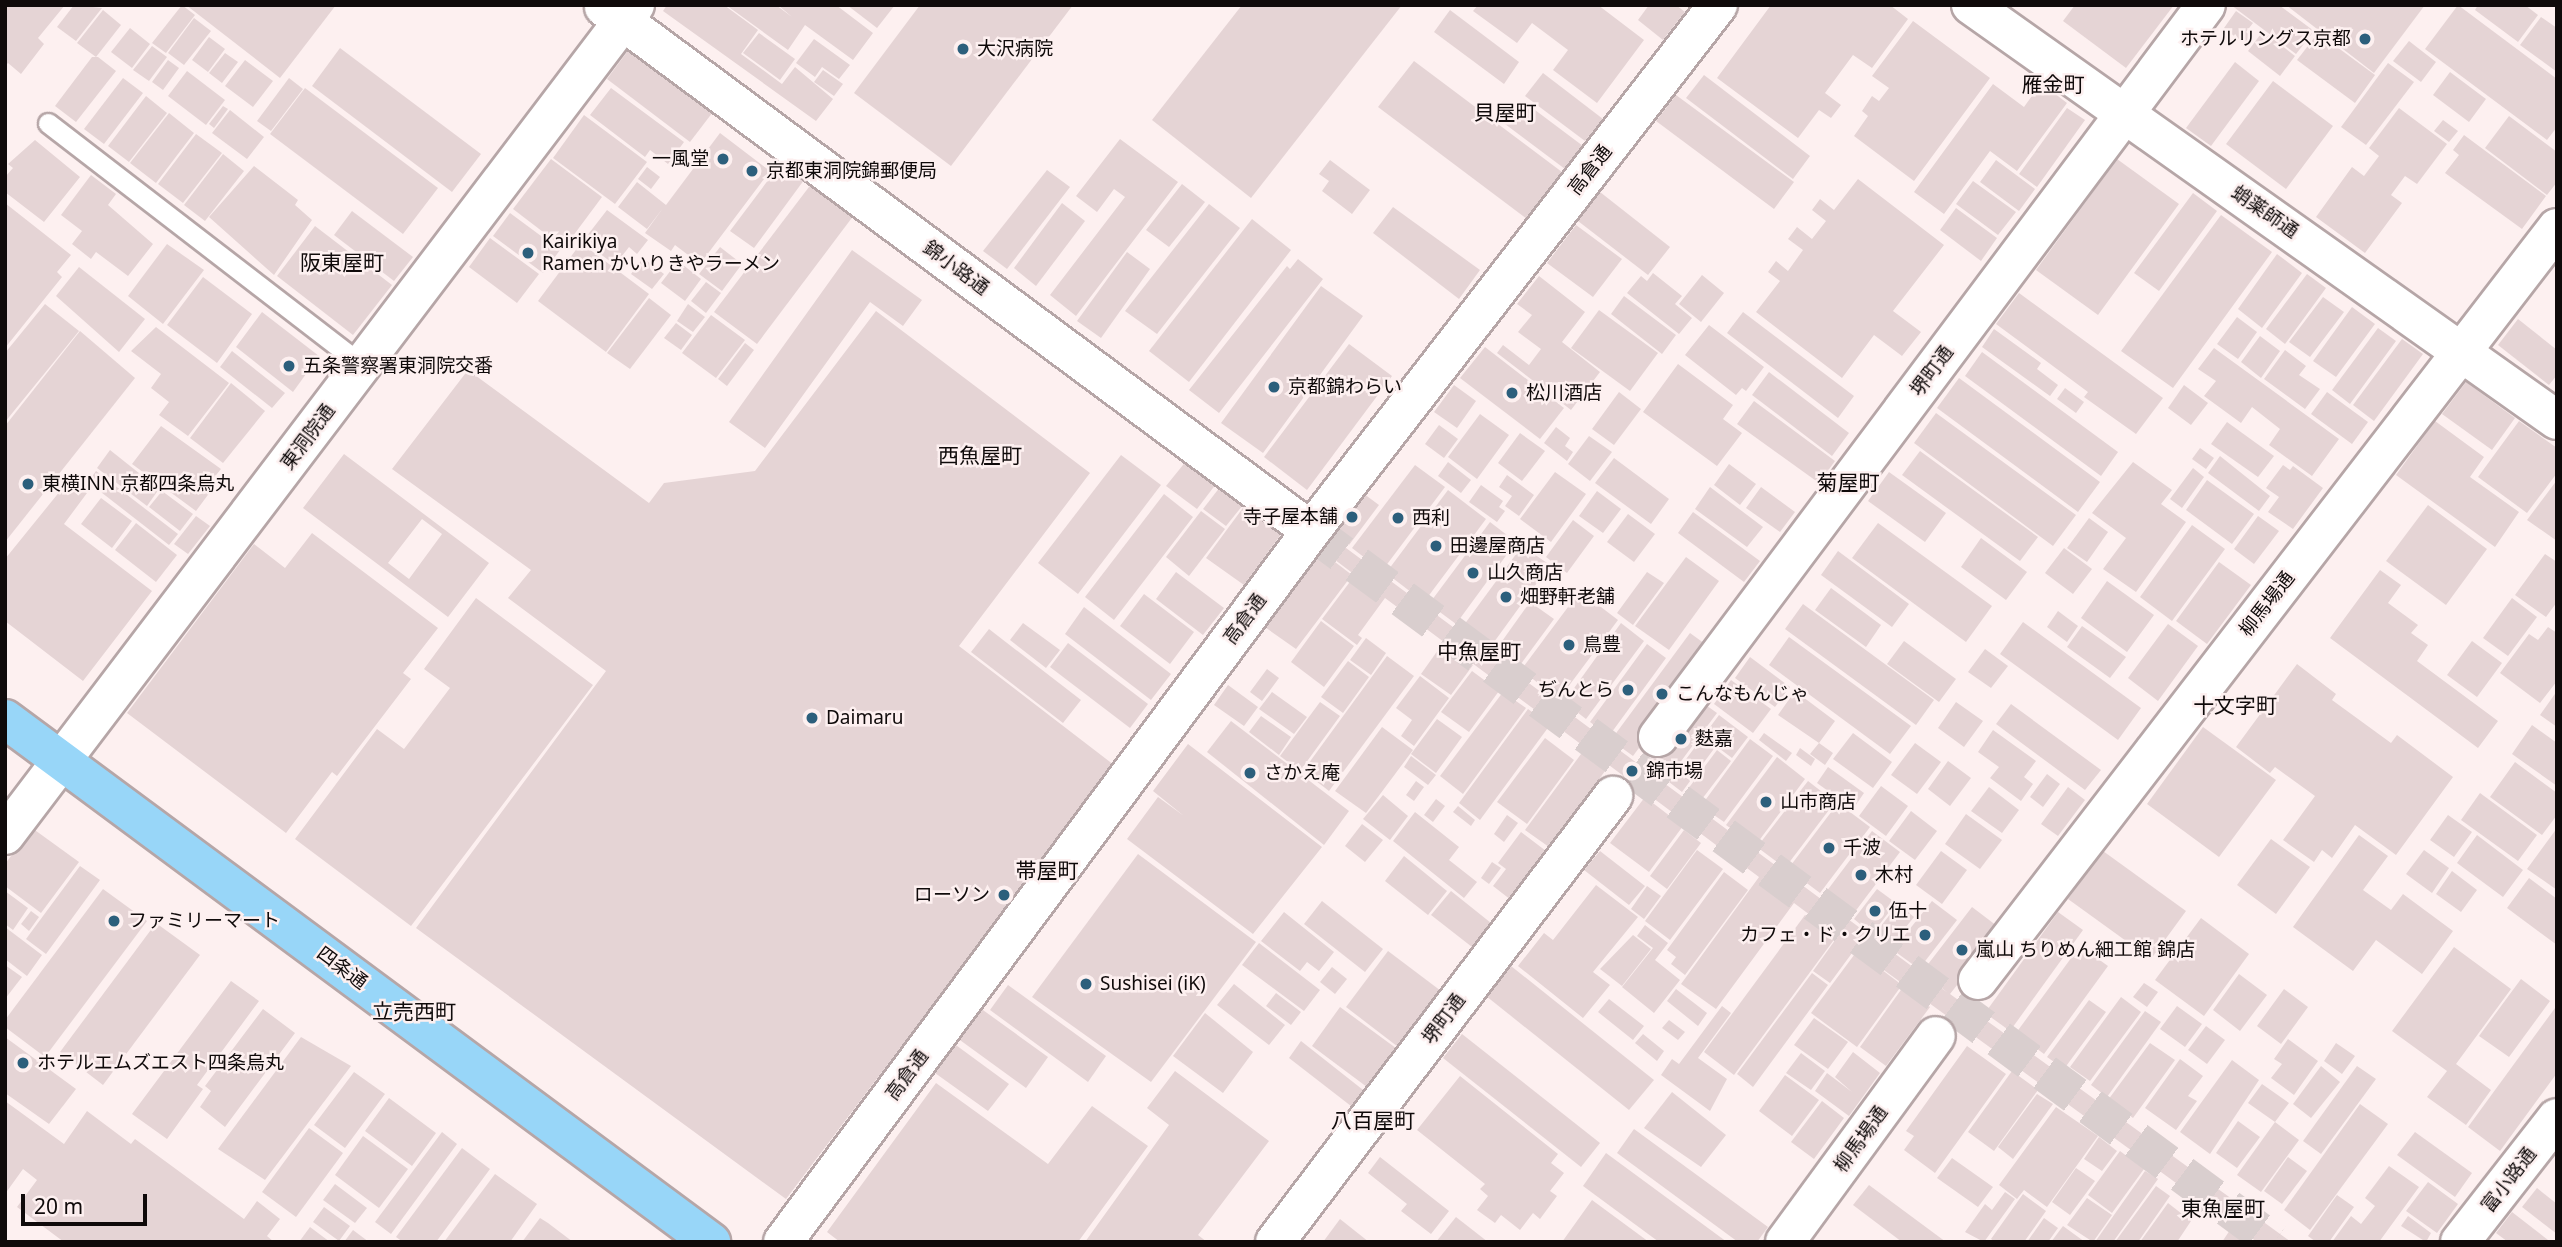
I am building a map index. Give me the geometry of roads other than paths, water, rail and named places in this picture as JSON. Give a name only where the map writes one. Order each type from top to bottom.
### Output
[{"type":"main road","name":"四条通","points":[[5,719],[711,1242]]},
{"type":"street","name":"高倉通","points":[[783,1242],[1311,531],[1718,5]]},
{"type":"street","name":"蛸薬師通","points":[[1971,5],[2557,420]]},
{"type":"street","name":"堺町通","points":[[1658,737],[2206,5]]},
{"type":"street","name":"錦小路通","points":[[620,11],[1311,531]]},
{"type":"street","name":"東洞院通","points":[[5,835],[362,365],[620,11]]},
{"type":"street","name":"柳馬場通","points":[[1978,980],[2557,228]]},
{"type":"street","name":"堺町通","points":[[1275,1242],[1613,796]]},
{"type":"street","name":"柳馬場通","points":[[1785,1242],[1936,1035]]},
{"type":"street","name":"富小路通","points":[[2460,1242],[2557,1118]]},
{"type":"lane","points":[[48,123],[362,365]]},
{"type":"tunnel","points":[[1311,531],[2274,1242]]},
{"type":"place","name":"ホテルリングス京都","points":[[2365,39]]},
{"type":"place","name":"大沢病院","points":[[963,49]]},
{"type":"place","name":"一風堂","points":[[723,159]]},
{"type":"place","name":"京都東洞院錦郵便局","points":[[752,171]]},
{"type":"place","name":"Kairikiya Ramen かいりきやラーメン","points":[[528,253]]},
{"type":"place","name":"五条警察署東洞院交番","points":[[289,366]]},
{"type":"place","name":"京都錦わらい","points":[[1274,387]]},
{"type":"place","name":"松川酒店","points":[[1512,393]]},
{"type":"place","name":"東横INN 京都四条烏丸","points":[[28,484]]},
{"type":"place","name":"寺子屋本舗","points":[[1352,517]]},
{"type":"place","name":"西利","points":[[1398,518]]},
{"type":"place","name":"田邊屋商店","points":[[1436,546]]},
{"type":"place","name":"山久商店","points":[[1473,573]]},
{"type":"place","name":"畑野軒老舗","points":[[1506,597]]},
{"type":"place","name":"鳥豊","points":[[1569,645]]},
{"type":"place","name":"ぢんとら","points":[[1628,690]]},
{"type":"place","name":"こんなもんじゃ","points":[[1662,694]]},
{"type":"place","name":"Daimaru","points":[[812,718]]},
{"type":"place","name":"麩嘉","points":[[1681,739]]},
{"type":"place","name":"錦市場","points":[[1632,771]]},
{"type":"place","name":"さかえ庵","points":[[1250,773]]},
{"type":"place","name":"山市商店","points":[[1766,802]]},
{"type":"place","name":"千波","points":[[1829,848]]},
{"type":"place","name":"木村","points":[[1861,875]]},
{"type":"place","name":"ローソン","points":[[1004,895]]},
{"type":"place","name":"伍十","points":[[1875,911]]},
{"type":"place","name":"ファミリーマート","points":[[114,921]]},
{"type":"place","name":"カフェ・ド・クリエ","points":[[1925,935]]},
{"type":"place","name":"嵐山 ちりめん細工館 錦店","points":[[1962,950]]},
{"type":"place","name":"Sushisei (iK)","points":[[1086,984]]},
{"type":"place","name":"ホテルエムズエスト四条烏丸","points":[[23,1063]]},
{"type":"district","name":"雁金町","points":[[2053,84]]},
{"type":"district","name":"貝屋町","points":[[1505,112]]},
{"type":"district","name":"阪東屋町","points":[[342,262]]},
{"type":"district","name":"西魚屋町","points":[[980,455]]},
{"type":"district","name":"菊屋町","points":[[1848,482]]},
{"type":"district","name":"中魚屋町","points":[[1479,651]]},
{"type":"district","name":"十文字町","points":[[2235,705]]},
{"type":"district","name":"帯屋町","points":[[1047,870]]},
{"type":"district","name":"立売西町","points":[[414,1011]]},
{"type":"district","name":"八百屋町","points":[[1373,1120]]},
{"type":"district","name":"東魚屋町","points":[[2223,1208]]}]
